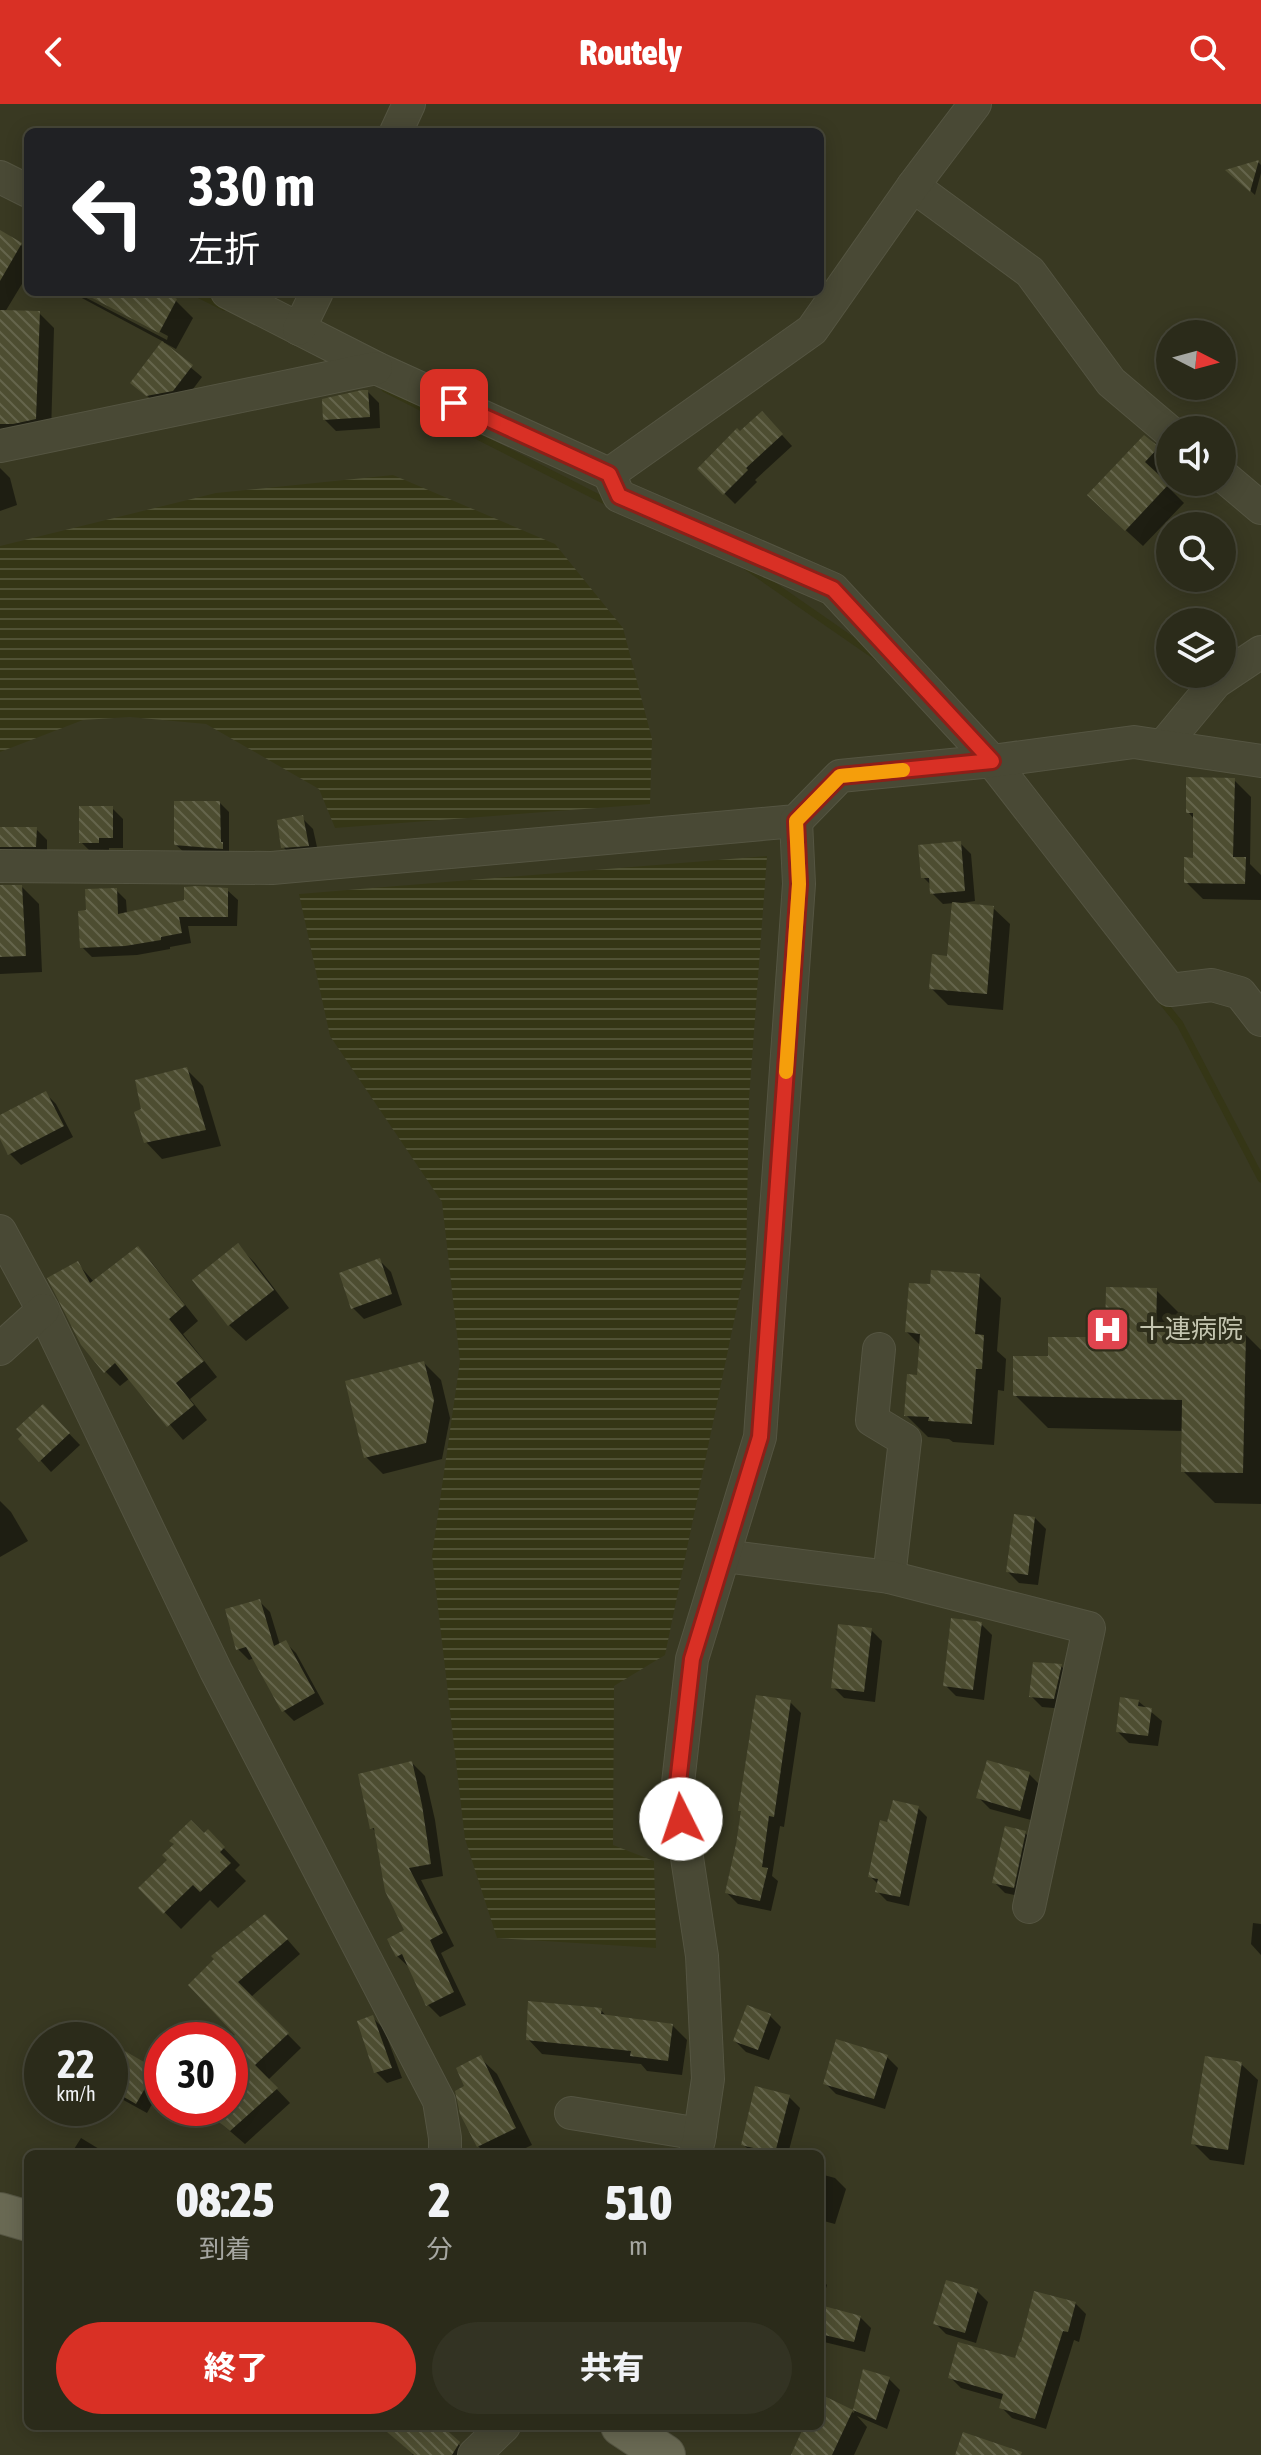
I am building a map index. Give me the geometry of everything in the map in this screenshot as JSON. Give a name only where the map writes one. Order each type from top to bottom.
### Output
[{"type":"main road","points":[[0,2213],[24,2220]]},
{"type":"main road","points":[[627,2430],[665,2455]]},
{"type":"street","points":[[398,128],[409,104]]},
{"type":"street","points":[[609,474],[812,330],[975,104]]},
{"type":"street","points":[[0,177],[24,189]]},
{"type":"street","points":[[913,186],[1030,272],[1111,382],[1156,420]]},
{"type":"street","points":[[235,296],[376,368],[609,474],[619,496],[833,589],[992,761],[1170,990],[1212,985],[1240,993],[1261,1020]]},
{"type":"street","points":[[299,329],[315,296]]},
{"type":"street","points":[[0,446],[376,368]]},
{"type":"street","points":[[1236,487],[1261,508]]},
{"type":"street","points":[[1163,746],[1216,682],[1261,652]]},
{"type":"street","points":[[0,866],[272,868],[796,821],[840,776],[992,761],[1134,742],[1261,761]]},
{"type":"street","points":[[571,2113],[698,2144],[708,2079],[702,1956],[677,1792],[692,1659],[760,1437],[799,884],[796,821]]},
{"type":"street","points":[[0,1231],[43,1310],[216,1671],[439,2101],[445,2150]]},
{"type":"street","points":[[0,1349],[43,1310]]},
{"type":"street","points":[[879,1349],[872,1420],[905,1440],[889,1577]]},
{"type":"street","points":[[724,1556],[889,1577],[1089,1628],[1029,1907]]},
{"type":"street","points":[[474,2455],[500,2430]]},
{"type":"shaded area","points":[[393,475],[555,544],[623,628],[652,739],[650,804],[335,828],[319,789],[206,724],[130,717],[83,720],[0,752],[0,546],[216,493]]},
{"type":"shaded area","points":[[767,856],[749,1099],[746,1263],[665,1655],[614,1686],[613,1845],[654,1861],[656,1948],[497,1938],[465,1839],[432,1556],[460,1361],[442,1202],[330,1036],[299,894]]},
{"type":"building","points":[[1259,160],[1250,192],[1225,170]]},
{"type":"building","points":[[0,230],[22,243],[0,281]]},
{"type":"building","points":[[89,296],[171,296],[177,299],[159,333]]},
{"type":"building","points":[[0,310],[40,311],[36,419],[0,424]]},
{"type":"building","points":[[162,341],[193,365],[173,391],[146,396],[130,383]]},
{"type":"building","points":[[368,390],[370,417],[323,420],[322,399]]},
{"type":"building","points":[[762,411],[783,434],[746,468],[748,470],[723,495],[697,469],[737,428],[740,431]]},
{"type":"building","points":[[1144,435],[1156,445],[1156,450],[1145,462],[1156,472],[1158,496],[1125,531],[1087,495]]},
{"type":"building","points":[[1186,777],[1235,778],[1233,857],[1246,857],[1245,884],[1184,883],[1184,857],[1193,858],[1193,813],[1186,813]]},
{"type":"building","points":[[174,801],[220,801],[223,849],[174,845]]},
{"type":"building","points":[[79,806],[113,806],[113,838],[99,838],[99,843],[79,843]]},
{"type":"building","points":[[303,815],[309,846],[281,848],[277,820]]},
{"type":"building","points":[[0,827],[37,827],[36,847],[0,847]]},
{"type":"building","points":[[961,841],[965,891],[930,894],[929,878],[921,878],[918,845]]},
{"type":"building","points":[[0,885],[22,885],[26,956],[0,957]]},
{"type":"building","points":[[184,887],[228,888],[228,917],[179,917],[182,933],[161,937],[161,940],[125,946],[80,948],[78,911],[86,910],[85,889],[117,888],[118,914],[184,900]]},
{"type":"building","points":[[952,902],[994,906],[987,994],[929,989],[932,954],[947,956]]},
{"type":"building","points":[[187,1067],[206,1130],[144,1143],[134,1112],[141,1109],[135,1080]]},
{"type":"building","points":[[46,1091],[64,1126],[8,1155],[0,1139],[0,1115]]},
{"type":"building","points":[[238,1243],[274,1290],[228,1326],[192,1280]]},
{"type":"building","points":[[138,1246],[185,1305],[169,1319],[204,1361],[176,1383],[194,1405],[167,1427],[115,1363],[104,1373],[81,1345],[47,1278],[78,1261],[90,1283]]},
{"type":"building","points":[[380,1258],[392,1294],[351,1309],[339,1273]]},
{"type":"building","points":[[931,1270],[980,1274],[975,1334],[984,1335],[982,1369],[976,1369],[972,1424],[904,1416],[907,1374],[917,1375],[920,1334],[905,1332],[909,1283],[930,1284]]},
{"type":"building","points":[[1106,1287],[1157,1288],[1156,1331],[1246,1332],[1243,1473],[1181,1472],[1182,1400],[1013,1396],[1013,1356],[1048,1356],[1048,1337],[1105,1337]]},
{"type":"building","points":[[424,1361],[434,1400],[426,1443],[364,1458],[345,1381]]},
{"type":"building","points":[[43,1404],[70,1433],[39,1462],[18,1439],[22,1435],[16,1429]]},
{"type":"building","points":[[1014,1514],[1035,1517],[1028,1575],[1006,1572]]},
{"type":"building","points":[[260,1599],[274,1646],[286,1640],[315,1693],[282,1712],[246,1647],[236,1650],[225,1609]]},
{"type":"building","points":[[951,1618],[982,1622],[973,1690],[943,1686]]},
{"type":"building","points":[[838,1624],[872,1628],[864,1692],[831,1688]]},
{"type":"building","points":[[1033,1662],[1062,1664],[1054,1699],[1029,1697]]},
{"type":"building","points":[[756,1695],[791,1700],[774,1817],[769,1816],[762,1867],[768,1868],[760,1901],[725,1893],[736,1844],[741,1811],[738,1811]]},
{"type":"building","points":[[1120,1697],[1139,1700],[1138,1706],[1152,1708],[1148,1736],[1116,1732]]},
{"type":"building","points":[[987,1760],[1030,1772],[1020,1811],[976,1798]]},
{"type":"building","points":[[412,1761],[431,1864],[409,1868],[443,1933],[430,1940],[454,1992],[426,2006],[402,1954],[396,1957],[387,1939],[404,1930],[385,1891],[374,1828],[370,1829],[358,1774]]},
{"type":"building","points":[[893,1800],[919,1806],[900,1897],[875,1892],[878,1879],[868,1877],[880,1820],[887,1822]]},
{"type":"building","points":[[191,1820],[204,1833],[208,1829],[225,1847],[220,1852],[231,1863],[200,1892],[193,1885],[163,1914],[138,1888],[167,1860],[162,1855],[174,1844],[169,1841]]},
{"type":"building","points":[[1005,1826],[1026,1831],[1014,1888],[992,1883]]},
{"type":"building","points":[[265,1914],[288,1939],[238,1982],[289,2033],[255,2065],[278,2088],[248,2115],[248,2022],[223,2022],[188,1985],[214,1959],[211,1956]]},
{"type":"building","points":[[528,2001],[602,2008],[601,2014],[673,2024],[668,2061],[630,2056],[631,2051],[526,2040]]},
{"type":"building","points":[[747,2005],[771,2014],[758,2050],[733,2041]]},
{"type":"building","points":[[373,2015],[392,2068],[374,2073],[357,2021]]},
{"type":"building","points":[[836,2039],[888,2055],[874,2099],[823,2084]]},
{"type":"building","points":[[128,2053],[144,2062],[144,2090],[136,2104],[128,2099]]},
{"type":"building","points":[[481,2055],[516,2128],[477,2147],[460,2114],[455,2091],[464,2086],[456,2068]]},
{"type":"building","points":[[1205,2056],[1242,2062],[1228,2150],[1191,2144]]},
{"type":"building","points":[[755,2086],[790,2095],[776,2150],[741,2145]]},
{"type":"building","points":[[946,2280],[978,2289],[965,2333],[933,2324]]},
{"type":"building","points":[[1034,2291],[1076,2302],[1068,2332],[1063,2331],[1035,2419],[999,2408],[1003,2394],[948,2378],[958,2342],[1015,2358]]},
{"type":"building","points":[[824,2306],[861,2316],[854,2342],[824,2335]]},
{"type":"building","points":[[863,2369],[890,2377],[876,2420],[853,2410]]},
{"type":"building","points":[[824,2396],[853,2410],[832,2455],[791,2455],[802,2430],[824,2430]]},
{"type":"building","points":[[385,2430],[446,2430],[460,2442],[452,2455],[414,2455]]},
{"type":"building","points":[[963,2432],[1022,2452],[1021,2455],[955,2455]]},
{"type":"waterway","points":[[202,296],[224,307]]},
{"type":"waterway","points":[[385,389],[609,503]]},
{"type":"waterway","points":[[747,567],[878,658]]},
{"type":"waterway","points":[[1160,999],[1180,1024],[1261,1179]]},
{"type":"slow traffic","points":[[786,1072],[799,884],[796,821],[840,776],[903,770]]},
{"type":"place","name":"十連病院","points":[[1108,1329]]},
{"type":"route","points":[[454,403],[609,474],[619,496],[833,589],[992,761],[840,776],[796,821],[799,884],[760,1437],[692,1659],[677,1792],[681,1819]]}]
